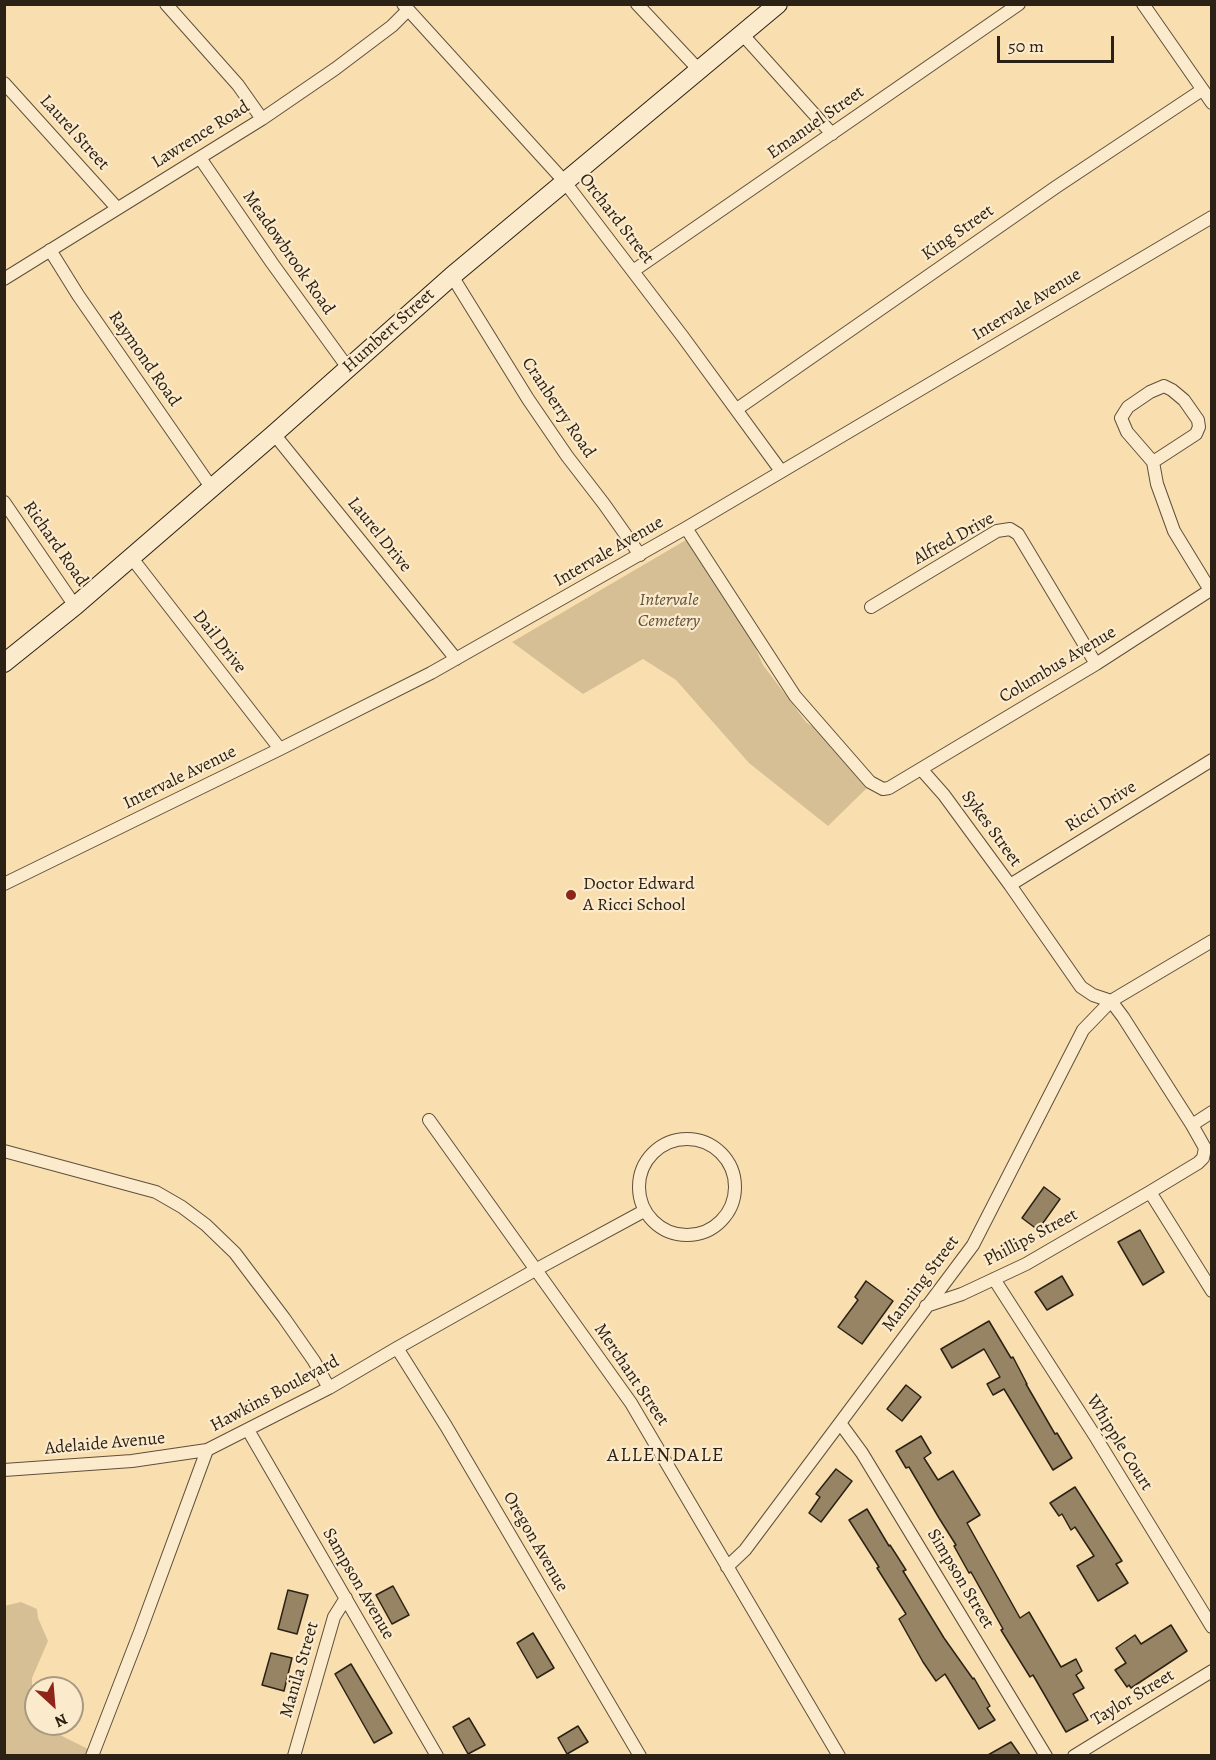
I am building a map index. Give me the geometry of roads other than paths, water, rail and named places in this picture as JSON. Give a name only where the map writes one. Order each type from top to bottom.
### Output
[{"type":"street","points":[[166,4],[238,85],[262,118]]},
{"type":"street","points":[[637,4],[699,70]]},
{"type":"street","name":"Humbert Street","points":[[4,663],[75,606],[452,276],[778,4]]},
{"type":"street","name":"Emanuel Street","points":[[633,271],[1019,4]]},
{"type":"street","points":[[1143,4],[1212,103]]},
{"type":"street","name":"Lawrence Road","points":[[4,279],[262,118],[392,26],[406,7]]},
{"type":"street","name":"Orchard Street","points":[[406,7],[564,181],[782,471]]},
{"type":"street","points":[[743,35],[832,134]]},
{"type":"street","name":"Laurel Street","points":[[4,83],[117,208]]},
{"type":"street","name":"King Street","points":[[737,409],[1056,187],[1202,90]]},
{"type":"street","name":"Meadowbrook Road","points":[[200,158],[348,368]]},
{"type":"street","name":"Intervale Avenue","points":[[4,884],[280,749],[456,659],[640,555],[1212,217]]},
{"type":"street","name":"Raymond Road","points":[[50,250],[78,295],[211,487]]},
{"type":"street","name":"Cranberry Road","points":[[452,276],[528,399],[640,555]]},
{"type":"street","points":[[1153,462],[1196,434],[1199,428],[1198,420],[1184,400],[1164,386],[1150,392],[1128,407],[1122,418],[1127,432],[1153,462],[1157,484],[1174,531],[1211,590]]},
{"type":"street","name":"Laurel Drive","points":[[274,434],[456,659]]},
{"type":"street","name":"Richard Road","points":[[4,502],[75,606]]},
{"type":"street","points":[[686,528],[795,696],[870,782],[878,787],[889,788],[921,769]]},
{"type":"street","name":"Alfred Drive","points":[[871,607],[997,531],[1010,529],[1018,534],[1024,543],[1096,664]]},
{"type":"street","name":"Dail Drive","points":[[131,557],[280,749]]},
{"type":"street","name":"Columbus Avenue","points":[[921,769],[1096,664],[1211,590]]},
{"type":"street","name":"Ricci Drive","points":[[1010,885],[1212,760]]},
{"type":"street","name":"Sykes Street","points":[[921,769],[944,795],[1081,987],[1093,995],[1111,1001],[1124,1017],[1205,1148],[1203,1158],[1198,1163],[1150,1192]]},
{"type":"street","name":"Manning Street","points":[[727,1567],[745,1550],[973,1245],[1083,1030],[1111,1001],[1212,941]]},
{"type":"street","points":[[1192,1125],[1212,1112]]},
{"type":"street","name":"Merchant Street","points":[[429,1120],[631,1403],[839,1755]]},
{"type":"street","points":[[674,1140],[699,1140],[711,1145],[729,1163],[734,1175],[734,1200],[725,1217],[711,1230],[686,1236],[674,1234],[662,1229],[644,1211],[639,1193],[640,1174],[652,1153],[663,1145],[674,1140]]},
{"type":"street","points":[[4,1151],[156,1192],[190,1213],[235,1253],[314,1361],[329,1388]]},
{"type":"street","points":[[1150,1192],[1212,1291]]},
{"type":"street","name":"Phillips Street","points":[[926,1306],[962,1294],[1026,1264],[1150,1192]]},
{"type":"street","name":"Hawkins Boulevard","points":[[92,1755],[207,1450],[329,1388],[537,1269],[644,1211]]},
{"type":"street","name":"Whipple Court","points":[[994,1279],[1095,1436],[1212,1627]]},
{"type":"street","name":"Oregon Avenue","points":[[397,1348],[446,1426],[640,1755]]},
{"type":"street","name":"Simpson Street","points":[[840,1423],[862,1453],[1046,1755]]},
{"type":"street","name":"Sampson Avenue","points":[[248,1430],[437,1755]]},
{"type":"street","name":"Adelaide Avenue","points":[[4,1470],[132,1461],[207,1450]]},
{"type":"street","name":"Manila Street","points":[[294,1755],[334,1617],[346,1598]]},
{"type":"street","name":"Taylor Street","points":[[1074,1755],[1212,1671]]},
{"type":"place","name":"Doctor Edward A Ricci School","points":[[571,895]]},
{"type":"district","name":"ALLENDALE","points":[[666,1456]]},
{"type":"park label","name":"Intervale Cemetery","points":[[669,611]]}]
